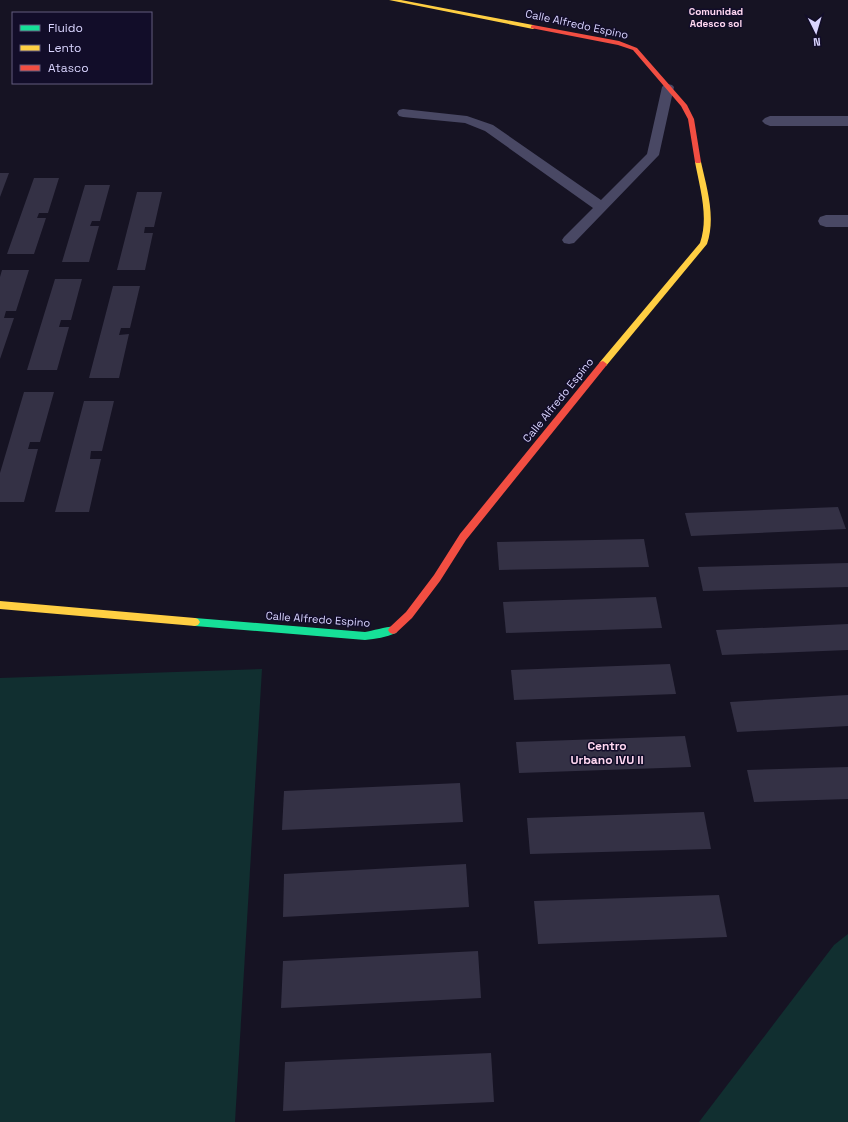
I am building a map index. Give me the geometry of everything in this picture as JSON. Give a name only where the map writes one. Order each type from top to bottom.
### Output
[{"type":"street","name":"Calle Alfredo Espino","points":[[0,605],[365,636],[384,633],[398,626],[409,615],[437,578],[463,537],[553,424],[703,244],[706,236],[708,219],[691,119],[684,105],[635,49],[619,43],[392,0]]},
{"type":"street","points":[[770,121],[848,121]]},
{"type":"street","points":[[826,221],[848,221]]},
{"type":"lane","points":[[569,240],[653,155],[668,87]]},
{"type":"lane","points":[[403,113],[467,120],[489,128],[601,207]]},
{"type":"green space","points":[[262,669],[235,1122],[0,1122],[0,678]]},
{"type":"green space","points":[[848,934],[848,1122],[699,1122],[834,945]]},
{"type":"building","points":[[0,173],[9,173],[0,197]]},
{"type":"building","points":[[34,178],[59,178],[48,213],[39,213],[37,218],[46,218],[34,254],[7,254]]},
{"type":"building","points":[[85,185],[110,185],[100,221],[92,221],[90,226],[99,226],[89,262],[62,262]]},
{"type":"building","points":[[137,192],[162,192],[154,227],[145,227],[144,233],[153,233],[145,270],[117,270]]},
{"type":"building","points":[[2,270],[29,270],[16,311],[6,311],[4,318],[14,318],[0,359],[0,277]]},
{"type":"building","points":[[55,279],[82,279],[71,320],[61,320],[59,327],[69,327],[57,370],[27,370]]},
{"type":"building","points":[[113,286],[140,286],[130,328],[121,328],[119,335],[129,334],[119,378],[89,378]]},
{"type":"building","points":[[24,392],[54,392],[40,442],[30,442],[28,449],[38,449],[24,502],[0,502],[0,473]]},
{"type":"building","points":[[84,401],[114,401],[102,451],[91,451],[90,459],[101,459],[89,512],[55,512]]},
{"type":"building","points":[[838,507],[846,529],[691,536],[685,513]]},
{"type":"building","points":[[644,539],[649,567],[499,570],[497,542]]},
{"type":"building","points":[[848,563],[848,587],[703,591],[698,567]]},
{"type":"building","points":[[656,597],[662,628],[506,633],[503,602]]},
{"type":"building","points":[[848,624],[848,650],[722,655],[716,630]]},
{"type":"building","points":[[670,664],[676,694],[514,700],[511,670]]},
{"type":"building","points":[[848,695],[848,726],[737,732],[730,702]]},
{"type":"building","points":[[685,736],[691,767],[519,773],[516,742]]},
{"type":"building","points":[[848,767],[848,799],[754,802],[747,770]]},
{"type":"building","points":[[460,783],[463,822],[282,830],[284,791]]},
{"type":"building","points":[[704,812],[711,849],[530,854],[527,818]]},
{"type":"building","points":[[466,864],[469,907],[283,917],[284,874]]},
{"type":"building","points":[[719,895],[727,937],[538,944],[534,901]]},
{"type":"building","points":[[478,951],[481,998],[281,1008],[283,961]]},
{"type":"building","points":[[491,1053],[494,1102],[283,1111],[285,1062]]},
{"type":"traffic: fast","points":[[195,622],[365,636],[376,635],[393,630]]},
{"type":"traffic: slow","points":[[392,0],[533,27]]},
{"type":"traffic: slow","points":[[603,364],[703,244],[706,235],[707,215],[698,162]]},
{"type":"traffic: slow","points":[[0,605],[195,622]]},
{"type":"traffic: jam","points":[[533,27],[619,43],[635,49],[684,105],[691,119],[698,162]]},
{"type":"traffic: jam","points":[[393,630],[409,615],[437,578],[463,537],[603,364]]},
{"type":"district","name":"Comunidad Adesco sol","points":[[716,16]]},
{"type":"district","name":"Centro Urbano IVU II","points":[[607,753]]}]
